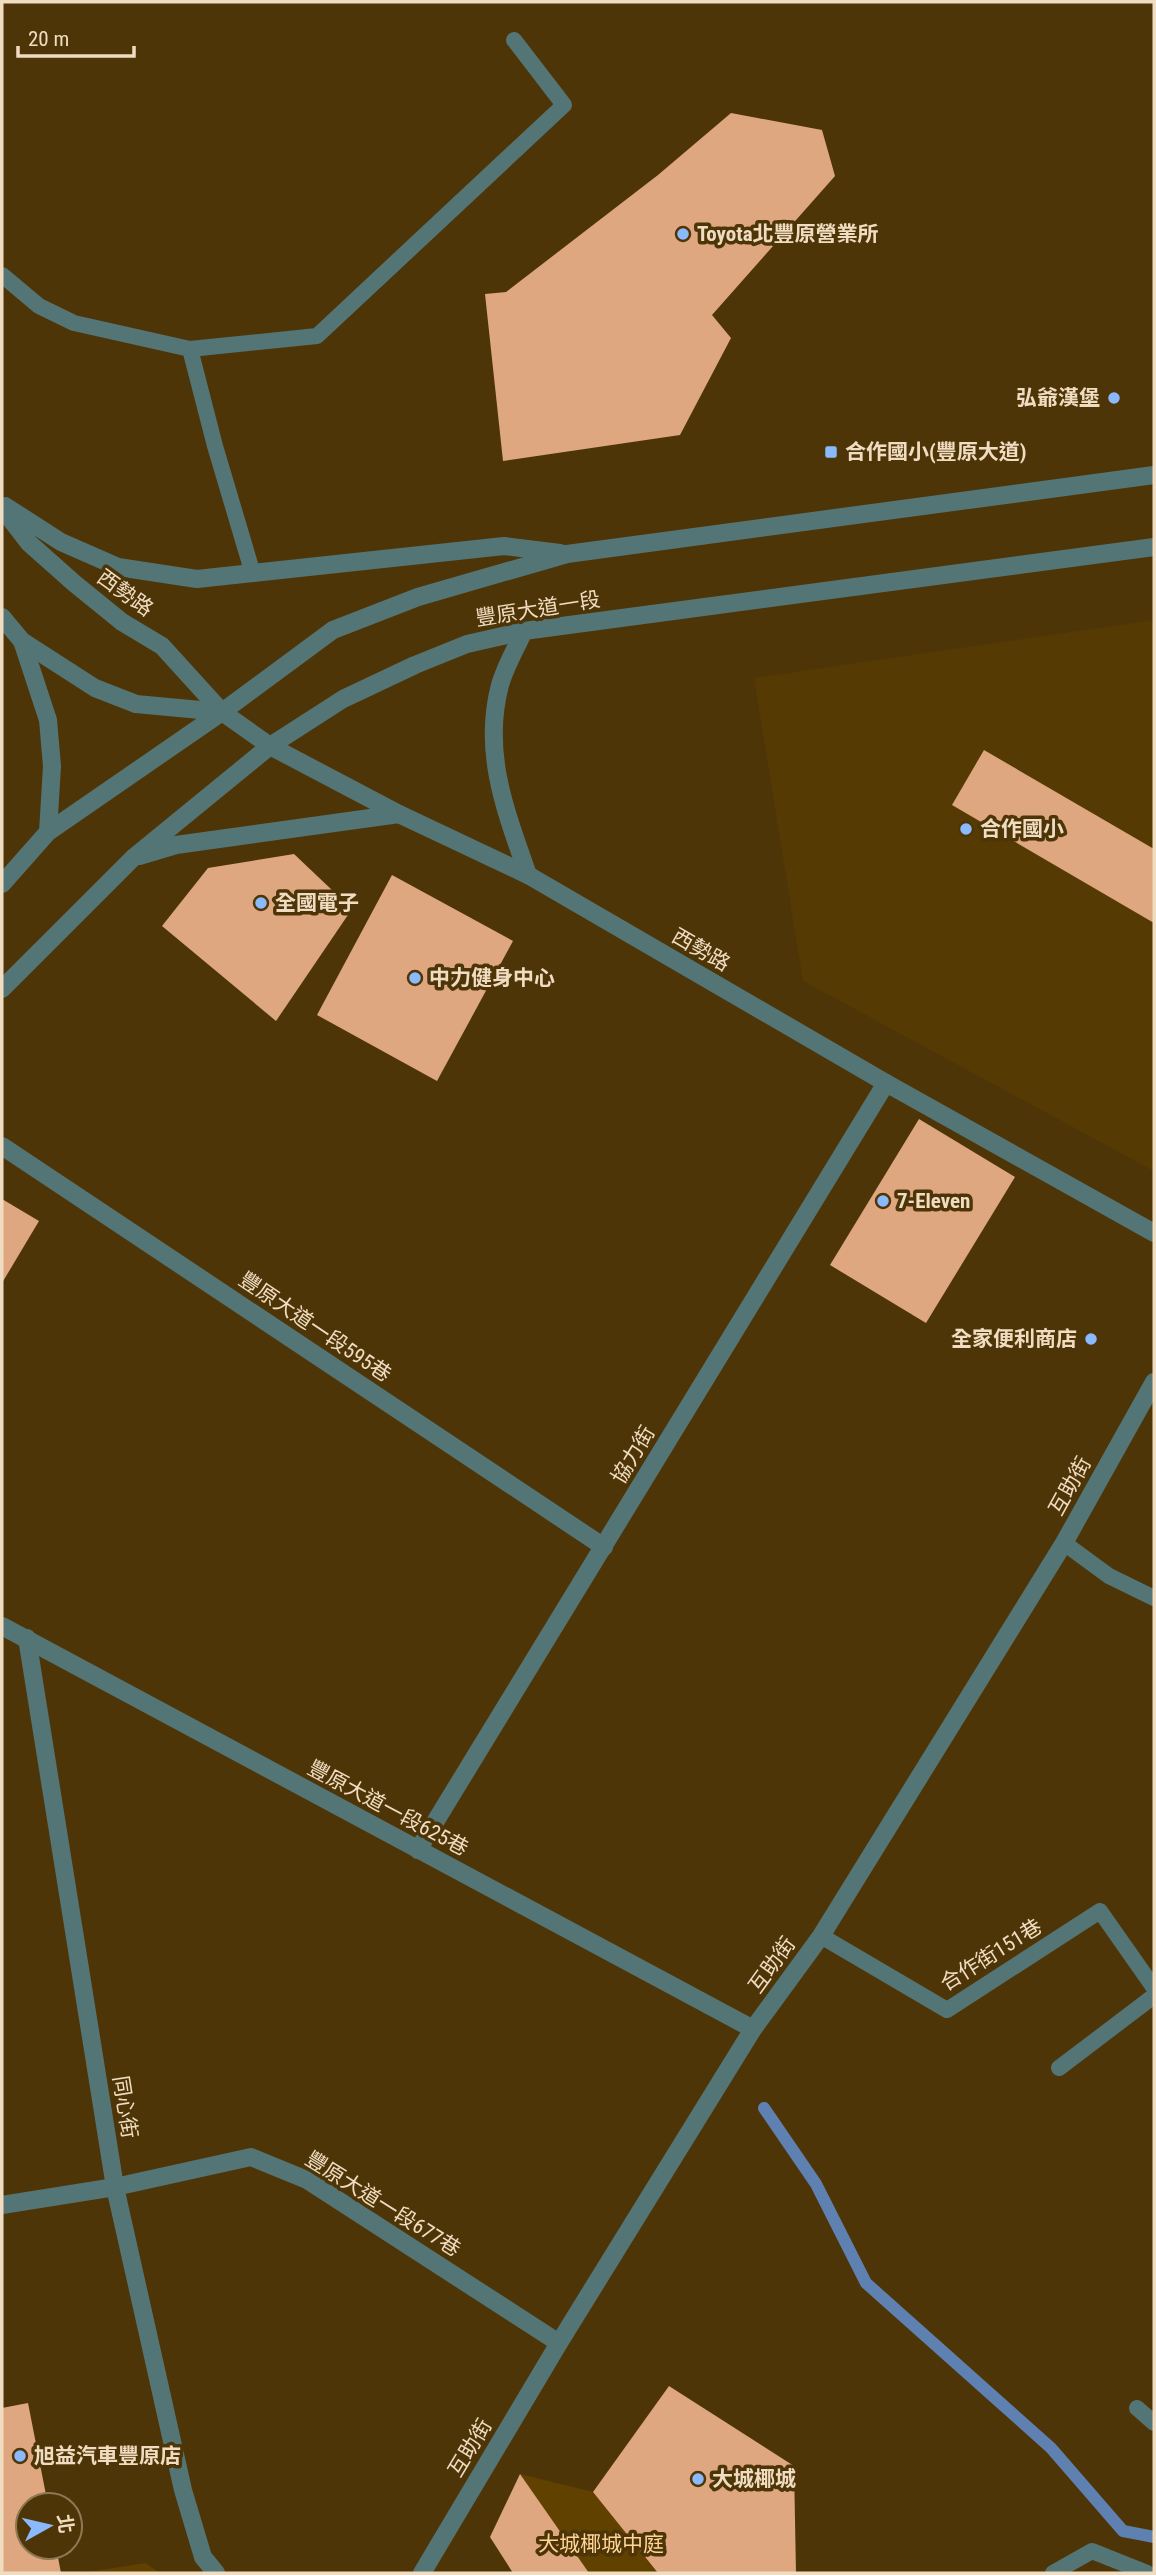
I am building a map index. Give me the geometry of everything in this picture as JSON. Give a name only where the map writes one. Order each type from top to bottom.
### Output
[{"type":"street","name":"豐原大道一段","points":[[2,884],[48,832],[222,712],[333,630],[418,597],[567,554],[1154,475]]},
{"type":"street","points":[[2,506],[61,542],[118,567],[197,579],[505,545],[567,554]]},
{"type":"street","name":"西勢路","points":[[2,506],[29,543],[121,622],[162,646],[222,712],[270,746],[399,814],[528,875],[886,1083],[1154,1233]]},
{"type":"street","name":"豐原大道一段","points":[[2,989],[133,858],[270,746],[343,699],[467,644],[524,631],[1154,547]]},
{"type":"street","name":"西勢路","points":[[2,617],[22,641],[95,688],[136,704],[222,712]]},
{"type":"street","points":[[524,631],[500,684],[493,737],[499,789],[528,875]]},
{"type":"street","points":[[22,641],[48,720],[52,766],[48,832]]},
{"type":"street","points":[[133,858],[176,845],[399,814]]},
{"type":"street","name":"協力街","points":[[418,1850],[886,1083]]},
{"type":"street","name":"豐原大道一段595巷","points":[[2,1146],[604,1546]]},
{"type":"street","name":"互助街","points":[[422,2573],[559,2343],[753,2029],[821,1936],[1064,1543],[1154,1381]]},
{"type":"street","name":"豐原大道一段625巷","points":[[2,1626],[753,2029]]},
{"type":"street","name":"同心街","points":[[27,1638],[115,2186],[183,2490],[203,2557],[216,2573]]},
{"type":"street","name":"豐原大道一段677巷","points":[[2,2205],[115,2186],[251,2157],[307,2180],[559,2343]]},
{"type":"lane","points":[[2,275],[39,306],[74,323],[190,349],[317,336],[564,105],[514,40]]},
{"type":"lane","points":[[190,349],[253,574]]},
{"type":"lane","points":[[1064,1543],[1109,1576],[1154,1598]]},
{"type":"lane","name":"合作街151巷","points":[[821,1936],[947,2010],[1100,1911],[1154,1989]]},
{"type":"lane","points":[[1059,2067],[1154,1996]]},
{"type":"lane","points":[[1137,2408],[1154,2423]]},
{"type":"lane","points":[[1053,2573],[1092,2551],[1147,2573]]},
{"type":"shaded area","name":"合作國小","points":[[1154,620],[1154,1171],[803,981],[754,678]]},
{"type":"green space","name":"大城椰城中庭","points":[[520,2474],[593,2492],[658,2573],[589,2573]]},
{"type":"green space","points":[[146,2563],[159,2573],[81,2573]]},
{"type":"building","name":"Toyota北豐原營業所","points":[[731,113],[822,130],[835,176],[712,315],[731,338],[680,435],[503,461],[485,294],[506,292],[658,175]]},
{"type":"building","points":[[984,750],[1154,849],[1154,923],[952,805]]},
{"type":"building","points":[[294,854],[352,909],[276,1021],[162,926],[208,868]]},
{"type":"building","name":"中力健身中心","points":[[392,875],[513,941],[437,1081],[317,1015]]},
{"type":"building","points":[[919,1119],[1015,1177],[926,1323],[830,1265]]},
{"type":"building","points":[[2,1199],[39,1221],[2,1283]]},
{"type":"building","name":"大城椰城","points":[[669,2386],[794,2466],[796,2573],[658,2573],[593,2492]]},
{"type":"building","name":"旭益汽車豐原店","points":[[28,2403],[45,2491],[14,2491],[14,2561],[59,2561],[61,2573],[2,2573],[2,2408]]},
{"type":"building","points":[[520,2474],[589,2573],[513,2573],[490,2537]]},
{"type":"waterway","points":[[764,2108],[816,2184],[866,2283],[1051,2448],[1123,2531],[1154,2537]]},
{"type":"place","name":"Toyota北豐原營業所","points":[[683,234]]},
{"type":"place","name":"弘爺漢堡","points":[[1114,398]]},
{"type":"place","name":"合作國小(豐原大道)","points":[[831,452]]},
{"type":"place","name":"合作國小","points":[[966,829]]},
{"type":"place","name":"全國電子","points":[[261,903]]},
{"type":"place","name":"中力健身中心","points":[[415,978]]},
{"type":"place","name":"7-Eleven","points":[[883,1201]]},
{"type":"place","name":"全家便利商店","points":[[1091,1339]]},
{"type":"place","name":"旭益汽車豐原店","points":[[20,2456]]},
{"type":"place","name":"大城椰城","points":[[698,2479]]}]
